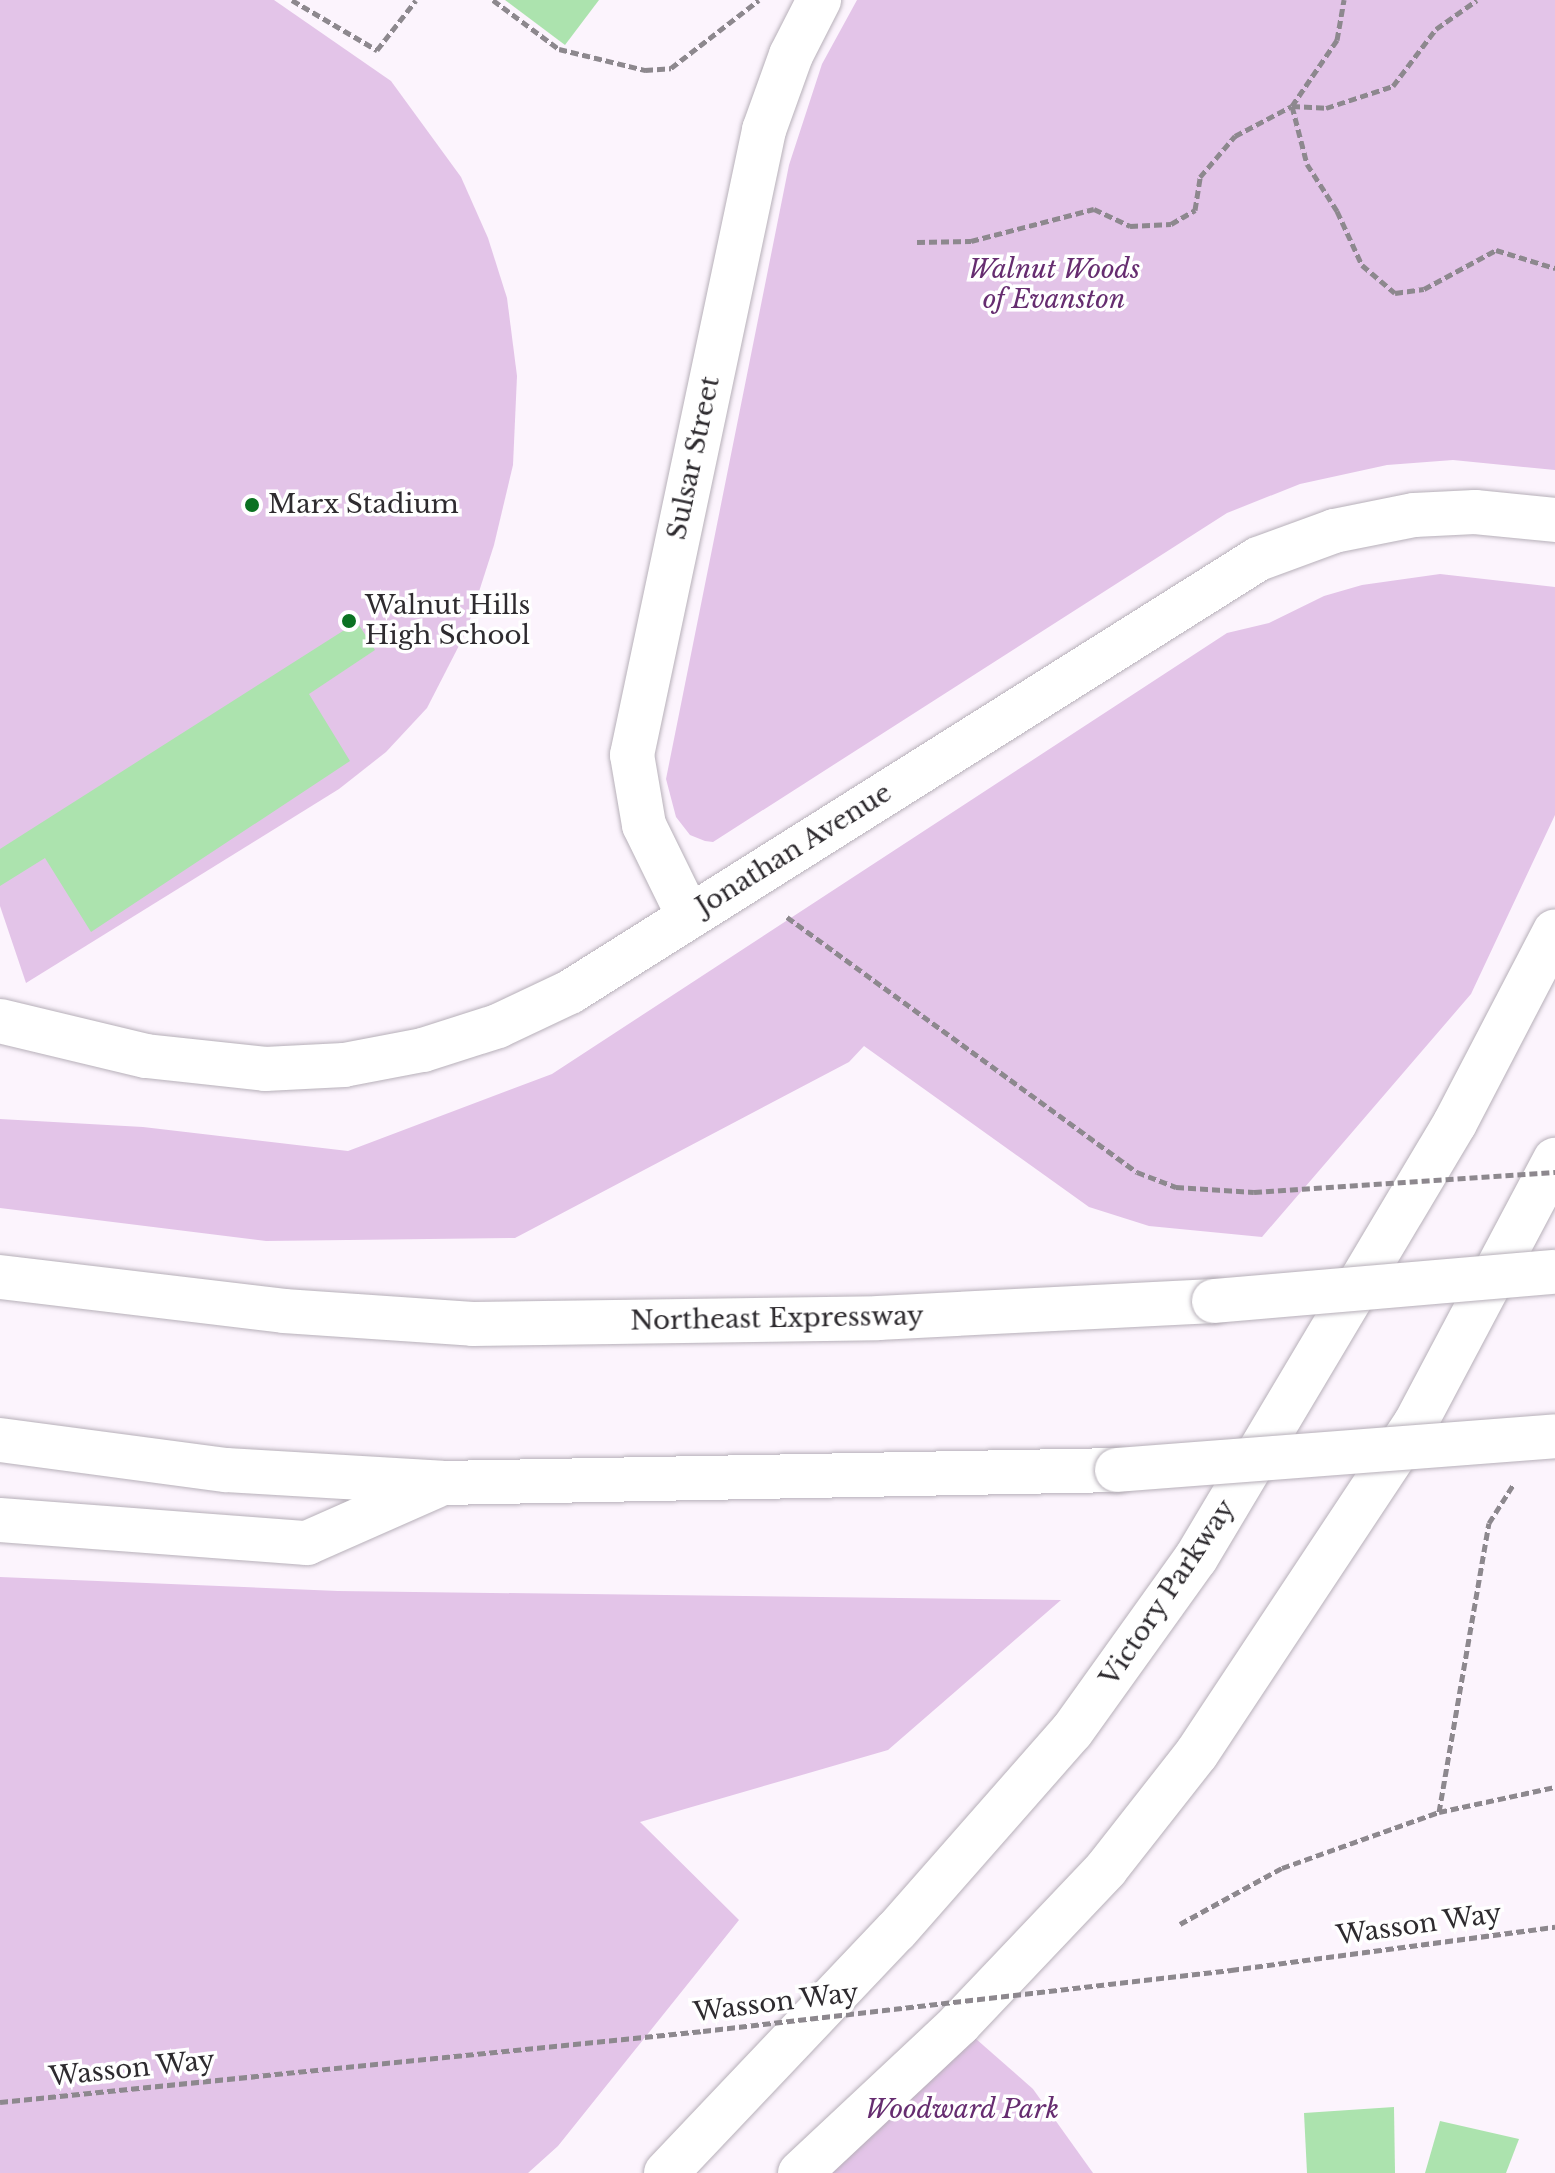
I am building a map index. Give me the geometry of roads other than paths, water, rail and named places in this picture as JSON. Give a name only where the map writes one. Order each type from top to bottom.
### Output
[{"type":"main road","name":"Sulsar Street","points":[[689,917],[644,825],[632,755],[764,130],[791,55],[819,0]]},
{"type":"main road","name":"Jonathan Avenue","points":[[0,1021],[186,1063],[265,1069],[344,1065],[423,1050],[498,1026],[570,992],[1258,559],[1334,531],[1414,515],[1475,512],[1555,520]]},
{"type":"main road","name":"Victory Parkway","points":[[666,2173],[896,1931],[1072,1731],[1179,1583],[1320,1357],[1455,1123],[1555,931]]},
{"type":"main road","points":[[800,2173],[959,2024],[1096,1880],[1197,1753],[1415,1424],[1555,1160]]},
{"type":"main road","name":"Northeast Expressway","points":[[0,1277],[284,1311],[473,1324],[878,1318],[1214,1301],[1555,1272]]},
{"type":"main road","points":[[0,1440],[226,1470],[442,1483],[1117,1470],[1555,1436]]},
{"type":"main road","points":[[0,1520],[307,1543],[442,1483]]},
{"type":"place","name":"Marx Stadium","points":[[252,505]]},
{"type":"place","name":"Walnut Hills High School","points":[[349,621]]},
{"type":"park label","name":"Walnut Woods of Evanston","points":[[1054,285]]},
{"type":"park label","name":"Woodward Park","points":[[962,2110]]}]
